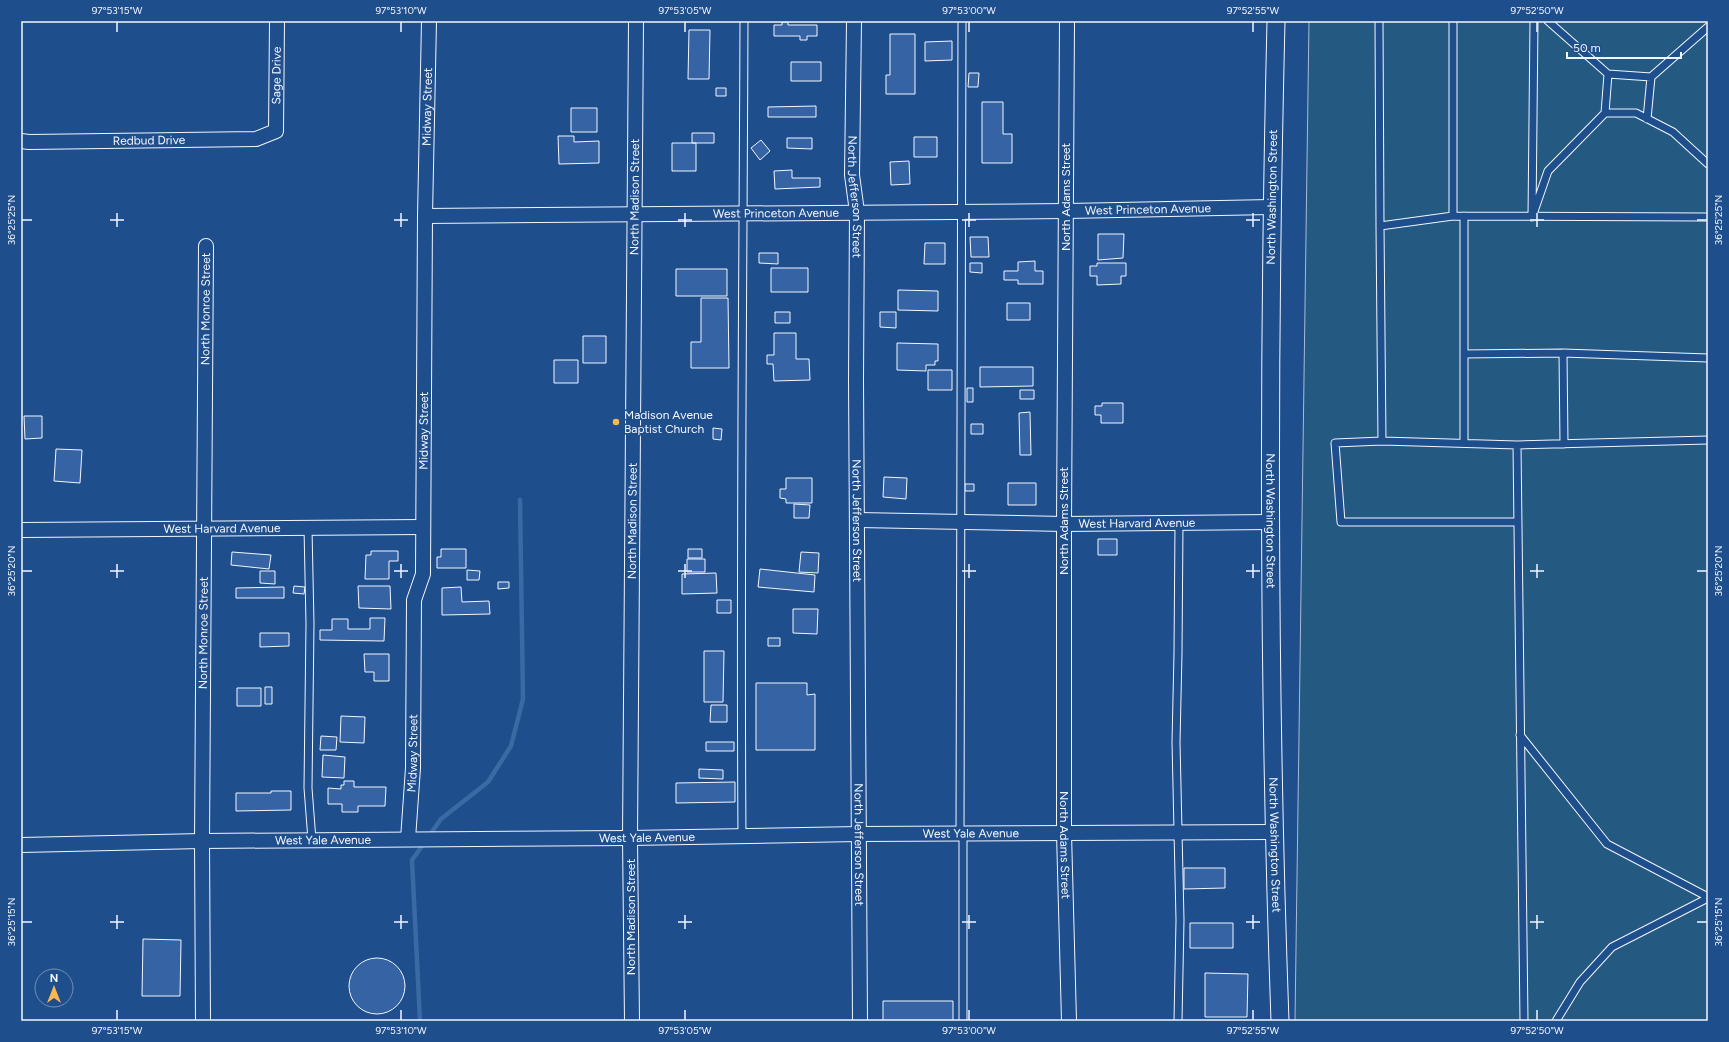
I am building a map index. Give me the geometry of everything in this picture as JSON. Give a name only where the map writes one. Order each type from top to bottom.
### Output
[{"type":"street","name":"Sage Drive","points":[[276,131],[277,21]]},
{"type":"street","name":"Midway Street","points":[[408,839],[413,768],[414,600],[423,574],[425,216],[429,21]]},
{"type":"street","name":"North Madison Street","points":[[632,1021],[630,838],[636,21]]},
{"type":"street","name":"North Jefferson Street","points":[[854,21],[852,175],[857,212],[856,381],[860,1021]]},
{"type":"street","name":"North Adams Street","points":[[1067,21],[1064,833],[1069,1021]]},
{"type":"street","name":"North Washington Street","points":[[1276,21],[1271,207],[1271,522],[1273,832],[1280,1021]]},
{"type":"street","name":"Redbud Drive","points":[[21,141],[256,139],[276,131]]},
{"type":"street","name":"West Princeton Avenue","points":[[425,216],[1067,211],[1271,207]]},
{"type":"street","name":"North Monroe Street","points":[[203,1021],[202,841],[206,246]]},
{"type":"street","name":"West Harvard Avenue","points":[[858,520],[1064,524],[1271,522]]},
{"type":"street","name":"West Harvard Avenue","points":[[21,530],[204,530],[423,527]]},
{"type":"street","name":"West Yale Avenue","points":[[21,845],[202,841],[630,838],[859,834],[1273,832]]},
{"type":"lane","points":[[742,836],[740,545],[742,491],[744,21]]},
{"type":"lane","points":[[962,21],[960,523],[963,1021]]},
{"type":"lane","points":[[1379,21],[1382,441]]},
{"type":"lane","points":[[1453,21],[1453,216]]},
{"type":"lane","points":[[1532,217],[1534,21]]},
{"type":"lane","points":[[1548,21],[1608,74],[1651,77]]},
{"type":"lane","points":[[1648,119],[1651,77],[1708,27]]},
{"type":"lane","points":[[1532,217],[1548,171],[1605,113],[1608,74]]},
{"type":"lane","points":[[1605,113],[1636,113],[1673,132],[1708,164]]},
{"type":"lane","points":[[1380,226],[1453,216],[1708,217]]},
{"type":"lane","points":[[1464,216],[1464,444]]},
{"type":"lane","points":[[1464,354],[1563,353],[1708,358]]},
{"type":"lane","points":[[1563,353],[1564,444]]},
{"type":"lane","points":[[1518,522],[1341,522],[1335,444],[1382,441],[1517,445],[1708,440]]},
{"type":"lane","points":[[1517,445],[1524,1021]]},
{"type":"lane","points":[[1178,1021],[1180,920],[1176,742],[1179,523]]},
{"type":"lane","points":[[308,528],[310,624],[308,788],[312,840]]},
{"type":"lane","points":[[1520,735],[1607,844],[1708,897]]},
{"type":"lane","points":[[1556,1021],[1580,982],[1612,947],[1708,897]]},
{"type":"shaded area","points":[[1309,21],[1708,21],[1708,1021],[1295,1021]]},
{"type":"building","points":[[782,22],[788,22],[788,25],[817,25],[817,36],[807,36],[807,40],[800,40],[800,36],[774,36],[774,25],[782,25]]},
{"type":"building","points":[[689,30],[710,30],[709,79],[688,79]]},
{"type":"building","points":[[890,34],[915,34],[915,94],[886,94],[886,75],[890,75]]},
{"type":"building","points":[[952,41],[952,60],[925,61],[925,42]]},
{"type":"building","points":[[791,62],[821,62],[821,81],[791,81]]},
{"type":"building","points":[[969,73],[979,73],[978,87],[968,87]]},
{"type":"building","points":[[716,88],[726,88],[726,96],[716,96]]},
{"type":"building","points":[[982,102],[1003,102],[1003,134],[1012,134],[1012,163],[982,163]]},
{"type":"building","points":[[816,106],[816,117],[768,117],[768,107]]},
{"type":"building","points":[[571,108],[597,108],[597,132],[571,132]]},
{"type":"building","points":[[692,133],[714,133],[714,143],[692,143]]},
{"type":"building","points":[[558,136],[574,136],[574,142],[599,141],[599,163],[559,164]]},
{"type":"building","points":[[914,137],[937,137],[937,157],[914,157]]},
{"type":"building","points":[[787,138],[812,138],[812,149],[787,148]]},
{"type":"building","points":[[761,140],[770,151],[760,160],[751,148]]},
{"type":"building","points":[[672,143],[696,143],[696,171],[672,171]]},
{"type":"building","points":[[909,161],[910,184],[891,185],[890,162]]},
{"type":"building","points":[[792,170],[792,178],[820,178],[820,187],[775,189],[774,171]]},
{"type":"building","points":[[1098,234],[1124,234],[1123,258],[1098,260]]},
{"type":"building","points":[[970,237],[988,237],[989,257],[971,257]]},
{"type":"building","points":[[925,243],[945,243],[945,264],[924,264]]},
{"type":"building","points":[[759,253],[778,253],[778,264],[759,263]]},
{"type":"building","points":[[1035,261],[1035,271],[1043,271],[1043,284],[1018,284],[1018,280],[1004,280],[1004,271],[1018,271],[1018,262]]},
{"type":"building","points":[[970,263],[982,263],[982,273],[970,272]]},
{"type":"building","points":[[1097,263],[1126,263],[1126,276],[1121,276],[1121,284],[1097,285],[1097,276],[1090,276],[1090,266],[1097,266]]},
{"type":"building","points":[[771,268],[808,268],[808,292],[771,292]]},
{"type":"building","points":[[676,269],[727,269],[727,296],[676,296]]},
{"type":"building","points":[[898,290],[938,291],[938,311],[898,310]]},
{"type":"building","points":[[701,298],[728,298],[729,368],[691,368],[691,342],[701,342]]},
{"type":"building","points":[[1007,303],[1030,303],[1030,320],[1007,320]]},
{"type":"building","points":[[775,312],[790,312],[790,323],[775,323]]},
{"type":"building","points":[[880,312],[896,312],[896,328],[880,327]]},
{"type":"building","points":[[774,333],[796,333],[796,359],[809,359],[810,380],[774,381],[773,364],[767,364],[767,355],[774,355]]},
{"type":"building","points":[[583,336],[606,336],[606,363],[583,363]]},
{"type":"building","points":[[897,343],[938,344],[938,361],[935,361],[935,365],[926,365],[926,371],[897,370]]},
{"type":"building","points":[[554,360],[578,360],[578,383],[554,383]]},
{"type":"building","points":[[980,367],[1033,367],[1033,386],[980,387]]},
{"type":"building","points":[[928,370],[952,370],[952,390],[928,390]]},
{"type":"building","points":[[967,388],[973,388],[973,402],[967,402]]},
{"type":"building","points":[[1020,390],[1034,390],[1034,399],[1020,399]]},
{"type":"building","points":[[1102,403],[1123,403],[1123,423],[1101,423],[1101,415],[1095,415],[1095,406],[1102,406]]},
{"type":"building","points":[[1030,412],[1031,455],[1020,455],[1019,413]]},
{"type":"building","points":[[24,416],[42,416],[42,438],[25,439]]},
{"type":"building","points":[[971,424],[983,424],[983,434],[971,434]]},
{"type":"building","points":[[713,428],[722,429],[721,440],[713,439]]},
{"type":"building","points":[[56,449],[82,450],[80,483],[54,481]]},
{"type":"building","points":[[884,477],[907,478],[906,499],[883,497]]},
{"type":"building","points":[[786,478],[812,478],[812,503],[786,503],[786,499],[780,498],[780,489],[786,489]]},
{"type":"building","points":[[1008,483],[1036,483],[1036,505],[1008,505]]},
{"type":"building","points":[[965,484],[974,484],[974,491],[965,491]]},
{"type":"building","points":[[794,504],[810,505],[809,518],[794,518]]},
{"type":"building","points":[[1098,539],[1117,539],[1117,555],[1098,555]]},
{"type":"building","points":[[441,549],[466,549],[466,568],[437,568],[437,557],[441,557]]},
{"type":"building","points":[[688,549],[702,549],[702,558],[688,558]]},
{"type":"building","points":[[371,551],[398,551],[398,561],[389,561],[389,579],[365,579],[366,555],[371,555]]},
{"type":"building","points":[[232,552],[271,555],[269,569],[231,565]]},
{"type":"building","points":[[801,552],[819,553],[818,573],[799,572]]},
{"type":"building","points":[[687,559],[705,559],[705,572],[687,572]]},
{"type":"building","points":[[760,569],[815,575],[814,592],[758,587]]},
{"type":"building","points":[[467,570],[480,571],[479,580],[467,580]]},
{"type":"building","points":[[260,571],[275,571],[275,584],[260,583]]},
{"type":"building","points":[[716,573],[717,593],[682,594],[682,574]]},
{"type":"building","points":[[498,582],[509,582],[509,588],[498,589]]},
{"type":"building","points":[[294,586],[305,587],[304,594],[293,593]]},
{"type":"building","points":[[358,586],[390,586],[391,609],[359,608]]},
{"type":"building","points":[[284,587],[284,598],[236,598],[236,588]]},
{"type":"building","points":[[461,587],[462,602],[489,601],[490,614],[442,615],[442,588]]},
{"type":"building","points":[[717,600],[731,600],[731,613],[717,613]]},
{"type":"building","points":[[793,609],[818,609],[817,634],[793,633]]},
{"type":"building","points":[[370,618],[385,618],[384,641],[320,640],[320,630],[332,630],[332,619],[348,619],[348,629],[370,629]]},
{"type":"building","points":[[260,633],[289,633],[289,646],[260,647]]},
{"type":"building","points":[[768,638],[780,638],[780,646],[768,646]]},
{"type":"building","points":[[704,651],[724,651],[723,702],[704,702]]},
{"type":"building","points":[[364,654],[389,654],[389,681],[374,681],[374,672],[365,672]]},
{"type":"building","points":[[756,683],[807,683],[807,695],[815,694],[815,750],[756,750]]},
{"type":"building","points":[[265,687],[272,687],[272,704],[265,704]]},
{"type":"building","points":[[237,688],[261,688],[261,706],[237,706]]},
{"type":"building","points":[[711,705],[727,705],[727,722],[710,722]]},
{"type":"building","points":[[341,716],[365,717],[364,743],[340,742]]},
{"type":"building","points":[[321,736],[337,737],[336,750],[320,750]]},
{"type":"building","points":[[706,742],[734,742],[734,751],[706,751]]},
{"type":"building","points":[[323,755],[345,757],[344,778],[322,777]]},
{"type":"building","points":[[699,769],[723,770],[723,779],[699,778]]},
{"type":"building","points":[[344,781],[354,781],[354,787],[386,787],[385,806],[358,806],[358,812],[342,812],[342,804],[328,804],[328,788],[341,789],[341,785],[344,785]]},
{"type":"building","points":[[735,782],[735,802],[676,803],[676,783]]},
{"type":"building","points":[[271,791],[291,791],[291,810],[236,811],[236,793],[271,793]]},
{"type":"building","points":[[1184,868],[1225,868],[1225,888],[1184,889]]},
{"type":"building","points":[[1190,923],[1233,923],[1233,948],[1190,948]]},
{"type":"building","points":[[143,939],[181,940],[180,996],[142,996]]},
{"type":"building","points":[[377,958],[388,960],[397,966],[403,975],[405,986],[403,997],[397,1006],[388,1012],[377,1014],[366,1012],[357,1006],[351,997],[349,986],[351,975],[357,966],[366,960]]},
{"type":"building","points":[[1205,973],[1248,974],[1247,1017],[1205,1017]]},
{"type":"building","points":[[883,1001],[953,1001],[953,1021],[883,1021]]},
{"type":"waterway","points":[[429,836],[441,819],[488,782],[511,746],[523,699],[520,500]]},
{"type":"waterway","points":[[420,1021],[412,860],[425,842]]},
{"type":"place","name":"Madison Avenue Baptist Church","points":[[616,422]]}]
